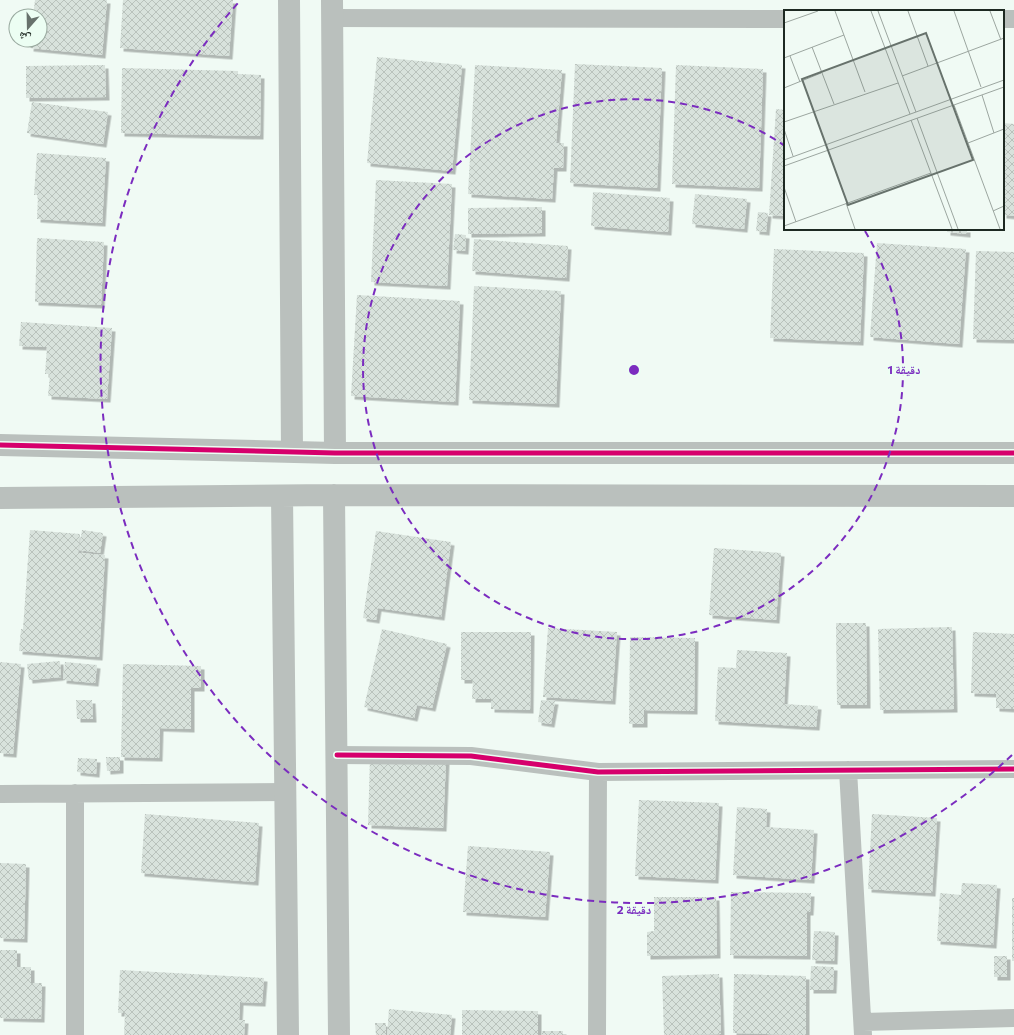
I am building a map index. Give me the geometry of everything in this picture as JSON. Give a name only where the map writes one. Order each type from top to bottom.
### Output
[{"type":"street","points":[[290,0],[292,452]]},
{"type":"street","points":[[335,453],[332,9],[784,19]]},
{"type":"street","points":[[0,445],[335,453],[1014,453]]},
{"type":"street","points":[[282,496],[288,1035]]},
{"type":"street","points":[[0,498],[282,496],[1014,496]]},
{"type":"street","points":[[334,496],[339,1035]]},
{"type":"street","points":[[337,755],[471,756],[598,772],[1014,769]]},
{"type":"street","points":[[848,770],[863,1029],[1014,1018]]},
{"type":"street","points":[[597,1035],[598,772]]},
{"type":"street","points":[[0,794],[286,792]]},
{"type":"street","points":[[75,793],[75,1035]]},
{"type":"building","points":[[35,0],[107,0],[102,55],[30,48],[48,48],[48,8],[34,8]]},
{"type":"building","points":[[123,0],[233,0],[229,56],[120,48]]},
{"type":"building","points":[[377,57],[462,65],[452,171],[367,163]]},
{"type":"building","points":[[575,64],[662,68],[657,188],[570,183]]},
{"type":"building","points":[[105,65],[106,97],[26,98],[26,66]]},
{"type":"building","points":[[475,65],[562,70],[556,143],[564,143],[563,168],[554,168],[552,199],[468,194]]},
{"type":"building","points":[[676,65],[763,69],[759,188],[672,184]]},
{"type":"building","points":[[122,68],[238,71],[238,74],[261,75],[260,136],[121,133]]},
{"type":"building","points":[[32,102],[108,112],[103,144],[27,133]]},
{"type":"building","points":[[776,109],[784,110],[784,216],[769,215]]},
{"type":"building","points":[[1004,123],[1014,124],[1014,216],[1004,215]]},
{"type":"building","points":[[37,153],[106,158],[102,223],[37,219],[38,195],[34,195]]},
{"type":"building","points":[[376,180],[452,184],[447,286],[371,282]]},
{"type":"building","points":[[593,192],[670,198],[668,232],[591,226]]},
{"type":"building","points":[[695,194],[747,199],[744,229],[692,224]]},
{"type":"building","points":[[542,207],[542,233],[468,234],[468,208]]},
{"type":"building","points":[[758,212],[768,213],[766,232],[756,231]]},
{"type":"building","points":[[947,230],[967,230],[967,234],[947,232]]},
{"type":"building","points":[[455,234],[466,235],[465,251],[453,250]]},
{"type":"building","points":[[37,238],[104,242],[101,305],[35,302]]},
{"type":"building","points":[[474,239],[568,246],[566,278],[472,271]]},
{"type":"building","points":[[877,243],[966,249],[959,344],[870,337]]},
{"type":"building","points":[[774,249],[864,253],[860,342],[770,338]]},
{"type":"building","points":[[976,251],[1014,252],[1014,340],[973,339]]},
{"type":"building","points":[[474,286],[561,291],[556,404],[469,400]]},
{"type":"building","points":[[357,295],[460,301],[455,402],[351,396]]},
{"type":"building","points":[[21,322],[112,328],[107,399],[48,396],[50,374],[45,374],[47,347],[19,346]]},
{"type":"building","points":[[30,530],[80,534],[78,553],[105,555],[99,657],[19,651],[21,629],[23,629]]},
{"type":"building","points":[[82,530],[103,533],[100,553],[79,550]]},
{"type":"building","points":[[376,531],[451,542],[441,617],[378,608],[376,620],[363,618]]},
{"type":"building","points":[[714,548],[781,553],[776,620],[709,615]]},
{"type":"building","points":[[836,623],[866,623],[867,705],[837,705]]},
{"type":"building","points":[[952,627],[954,709],[880,710],[878,629]]},
{"type":"building","points":[[548,628],[617,632],[612,701],[543,697]]},
{"type":"building","points":[[382,629],[447,644],[432,708],[417,705],[414,718],[364,707]]},
{"type":"building","points":[[461,632],[531,632],[530,710],[491,709],[491,699],[472,699],[473,680],[461,680]]},
{"type":"building","points":[[973,632],[1014,634],[1014,709],[996,708],[996,694],[971,693]]},
{"type":"building","points":[[630,637],[695,638],[694,711],[644,710],[644,724],[629,724]]},
{"type":"building","points":[[737,650],[787,653],[784,704],[818,706],[816,727],[715,721],[718,667],[736,668]]},
{"type":"building","points":[[60,661],[61,677],[29,680],[27,664]]},
{"type":"building","points":[[0,662],[21,664],[13,754],[0,753]]},
{"type":"building","points":[[65,662],[97,665],[95,683],[63,680]]},
{"type":"building","points":[[123,664],[201,666],[201,688],[191,688],[191,729],[160,728],[159,758],[121,757]]},
{"type":"building","points":[[76,700],[92,700],[93,719],[77,719]]},
{"type":"building","points":[[541,700],[555,701],[551,724],[538,722]]},
{"type":"building","points":[[106,757],[120,757],[120,770],[107,771]]},
{"type":"building","points":[[370,757],[446,760],[443,828],[368,825]]},
{"type":"building","points":[[78,758],[97,759],[96,774],[77,772]]},
{"type":"building","points":[[639,800],[719,803],[715,880],[635,876]]},
{"type":"building","points":[[737,807],[767,809],[766,827],[814,830],[811,880],[733,875]]},
{"type":"building","points":[[145,814],[259,823],[255,882],[141,873]]},
{"type":"building","points":[[872,814],[937,818],[932,893],[868,889]]},
{"type":"building","points":[[468,846],[550,852],[545,917],[463,912]]},
{"type":"building","points":[[0,863],[26,864],[24,939],[0,938]]},
{"type":"building","points":[[962,883],[997,885],[993,945],[937,941],[940,893],[961,895]]},
{"type":"building","points":[[731,892],[811,893],[810,912],[807,912],[807,956],[730,955]]},
{"type":"building","points":[[654,897],[716,897],[717,955],[647,956],[647,932],[654,931]]},
{"type":"building","points":[[1012,898],[1014,898],[1014,961],[1012,961]]},
{"type":"building","points":[[814,931],[835,932],[834,961],[812,960]]},
{"type":"building","points":[[0,950],[17,950],[17,967],[31,967],[31,983],[42,983],[41,1019],[0,1018]]},
{"type":"building","points":[[994,956],[1007,956],[1007,977],[994,977]]},
{"type":"building","points":[[811,966],[834,967],[833,990],[810,990]]},
{"type":"building","points":[[120,970],[264,978],[262,1003],[240,1002],[239,1020],[245,1020],[244,1035],[124,1035],[125,1013],[118,1013]]},
{"type":"building","points":[[719,974],[721,1034],[664,1035],[662,976]]},
{"type":"building","points":[[734,974],[806,976],[806,1035],[733,1033]]},
{"type":"building","points":[[389,1009],[452,1015],[450,1035],[387,1035]]},
{"type":"building","points":[[462,1010],[538,1011],[538,1035],[462,1035]]},
{"type":"building","points":[[375,1023],[386,1023],[386,1035],[376,1035]]},
{"type":"building","points":[[542,1031],[563,1031],[563,1035],[542,1035]]},
{"type":"cycle path","points":[[0,445],[335,453],[1014,453]]},
{"type":"cycle path","points":[[337,755],[471,756],[598,772],[1014,769]]}]
